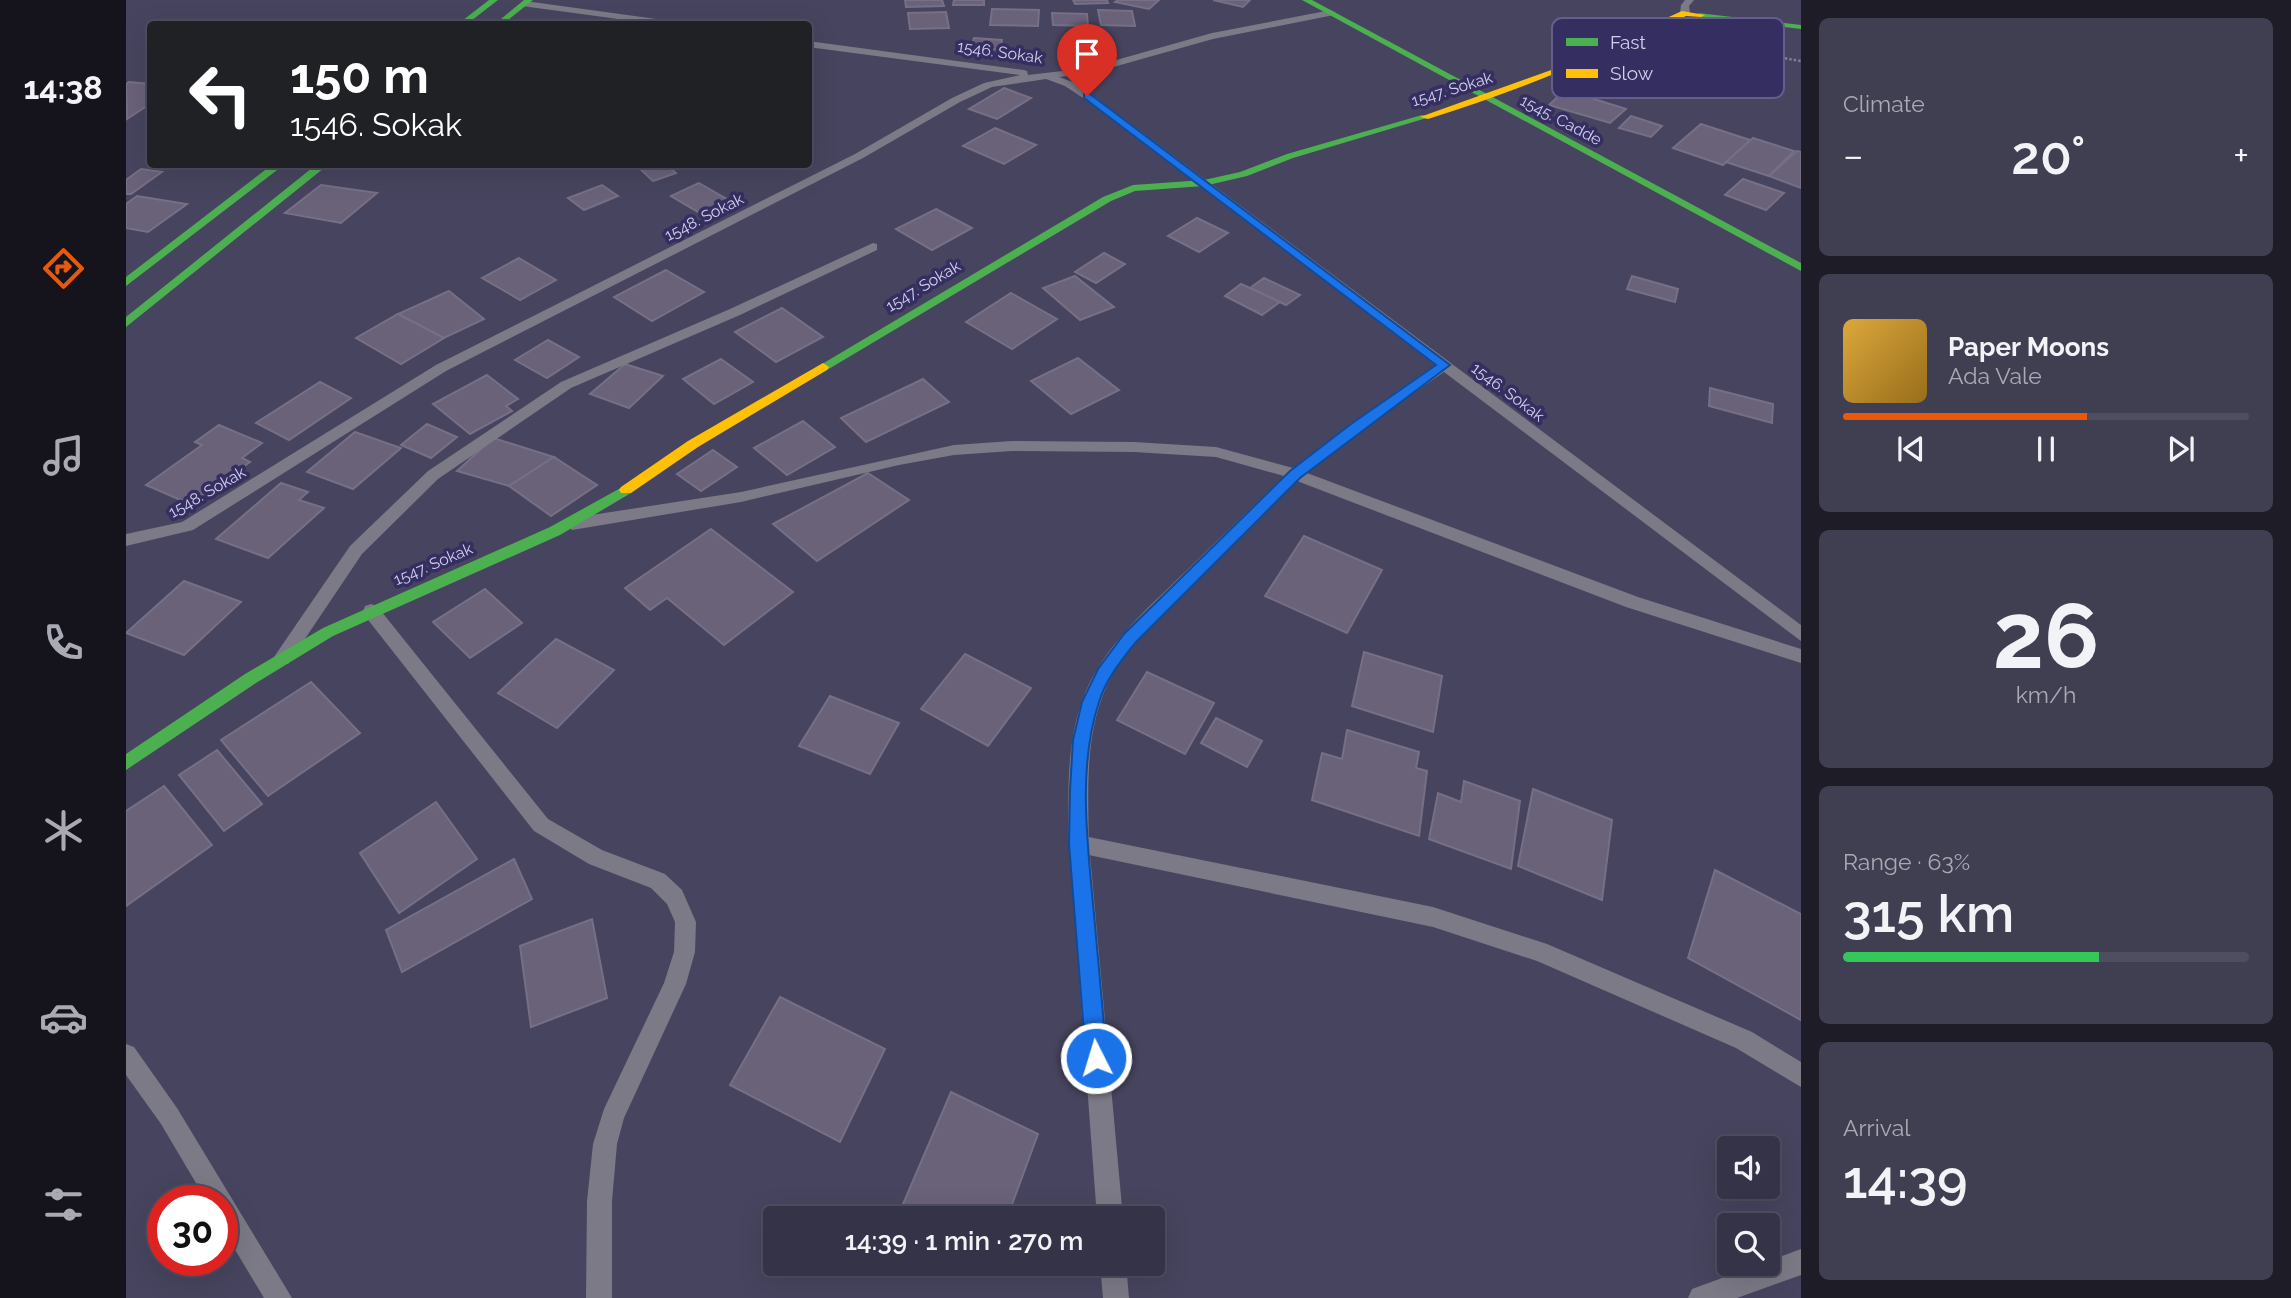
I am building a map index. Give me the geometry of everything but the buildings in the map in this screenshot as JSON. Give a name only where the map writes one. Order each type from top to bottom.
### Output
[{"type":"street","points":[[466,21],[494,0]]},
{"type":"street","name":"1545. Cadde","points":[[1306,0],[1801,268]]},
{"type":"street","points":[[503,21],[527,2],[651,21]]},
{"type":"street","name":"1547. Sokak","points":[[1666,18],[1688,6],[1753,18]]},
{"type":"street","name":"1548. Sokak","points":[[126,540],[187,526],[441,368],[859,156],[956,100],[1006,80],[1089,71],[1212,37],[1331,13]]},
{"type":"street","name":"1546. Sokak","points":[[812,45],[1047,76],[1069,84],[1801,634]]},
{"type":"street","name":"1547. Sokak","points":[[126,763],[282,659],[371,611],[572,524],[599,509],[694,444],[1107,199],[1133,188],[1204,183],[1243,174],[1290,156],[1485,99],[1552,74]]},
{"type":"street","points":[[126,283],[275,168]]},
{"type":"street","points":[[126,323],[319,168]]},
{"type":"street","points":[[282,659],[356,550],[433,475],[566,385],[735,312],[873,247]]},
{"type":"street","points":[[1109,1206],[1079,844],[1082,740],[1091,702],[1106,669],[1129,638],[1295,474],[1355,427],[1444,365]]},
{"type":"street","points":[[572,524],[741,497],[921,456],[1012,446],[1134,447],[1216,452],[1295,474],[1632,603],[1801,656]]},
{"type":"street","points":[[371,611],[541,825],[562,840],[597,857],[650,874],[676,898],[688,929],[682,969],[616,1101],[605,1142],[598,1237],[599,1298]]},
{"type":"street","points":[[1079,844],[1433,917],[1539,951],[1744,1040],[1801,1075]]},
{"type":"street","points":[[126,1055],[169,1116],[211,1185]]},
{"type":"street","points":[[238,1230],[279,1298]]},
{"type":"street","points":[[1701,1298],[1801,1262]]},
{"type":"street","points":[[1114,1276],[1116,1298]]},
{"type":"traffic: fast","points":[[466,21],[494,0]]},
{"type":"traffic: fast","points":[[503,21],[529,0]]},
{"type":"traffic: fast","points":[[1306,0],[1801,268]]},
{"type":"traffic: fast","points":[[1701,15],[1726,18]]},
{"type":"traffic: fast","points":[[1784,25],[1801,27]]},
{"type":"traffic: fast","points":[[823,367],[1107,199],[1133,188],[1204,183],[1243,174],[1290,156],[1425,117]]},
{"type":"traffic: fast","points":[[126,283],[275,168]]},
{"type":"traffic: fast","points":[[126,323],[319,168]]},
{"type":"traffic: fast","points":[[126,763],[250,679],[328,632],[555,531],[626,490]]},
{"type":"traffic: slow","points":[[1674,18],[1685,13],[1701,15]]},
{"type":"traffic: slow","points":[[1425,117],[1552,73]]},
{"type":"traffic: slow","points":[[626,490],[693,444],[823,367]]},
{"type":"route","points":[[1087,96],[1444,365],[1355,427],[1295,474],[1129,638],[1106,669],[1091,702],[1082,740],[1078,790],[1079,844],[1096,1058]]}]
